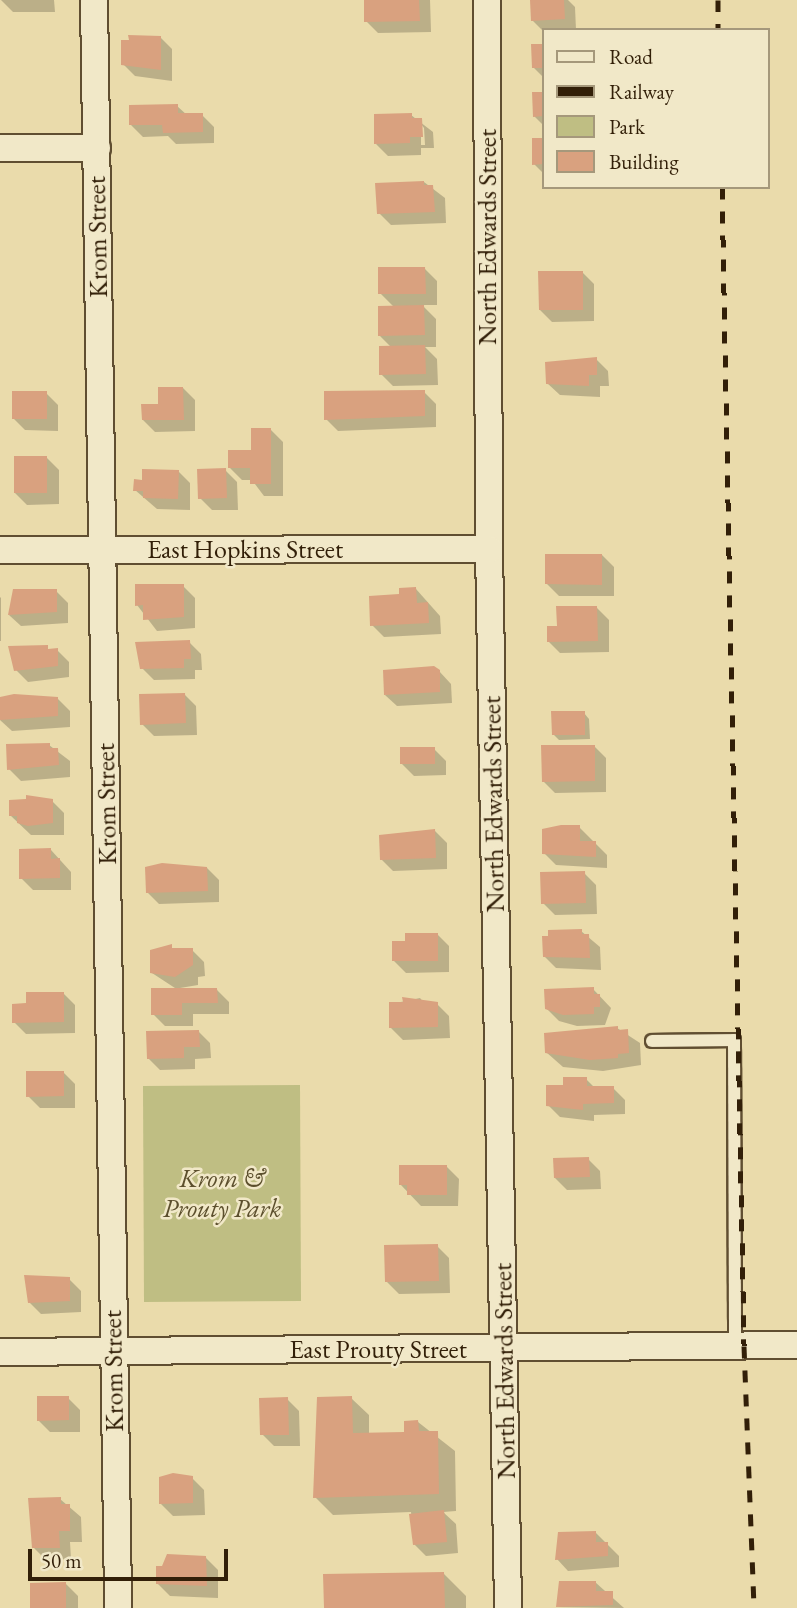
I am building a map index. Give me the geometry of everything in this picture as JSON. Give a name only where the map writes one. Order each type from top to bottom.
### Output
[{"type":"street","name":"Krom Street","points":[[94,0],[118,1608]]},
{"type":"street","name":"North Edwards Street","points":[[487,0],[489,549],[509,1608]]},
{"type":"street","points":[[0,148],[97,148]]},
{"type":"street","name":"East Hopkins Street","points":[[0,550],[489,549]]},
{"type":"street","name":"East Prouty Street","points":[[0,1352],[797,1345]]},
{"type":"lane","points":[[652,1041],[734,1040],[735,1346]]},
{"type":"green space","name":"Krom & Prouty Park","points":[[300,1085],[301,1301],[144,1302],[143,1086]]},
{"type":"building","points":[[364,0],[419,0],[420,21],[364,22]]},
{"type":"building","points":[[530,0],[564,0],[565,19],[531,21]]},
{"type":"building","points":[[128,35],[161,36],[161,70],[121,65],[121,40],[129,40]]},
{"type":"building","points":[[531,44],[542,44],[542,68],[532,68]]},
{"type":"building","points":[[532,92],[542,92],[542,116],[533,117]]},
{"type":"building","points":[[178,104],[178,113],[203,113],[203,132],[163,133],[162,125],[129,125],[129,105]]},
{"type":"building","points":[[412,113],[412,118],[422,118],[423,137],[410,137],[410,143],[374,144],[374,114]]},
{"type":"building","points":[[532,138],[542,138],[542,164],[532,165]]},
{"type":"building","points":[[424,181],[424,185],[433,185],[435,212],[377,214],[375,183]]},
{"type":"building","points":[[378,267],[425,267],[426,294],[378,294]]},
{"type":"building","points":[[538,271],[583,271],[583,310],[539,310]]},
{"type":"building","points":[[424,305],[425,335],[378,336],[378,306]]},
{"type":"building","points":[[425,345],[426,374],[379,375],[379,346]]},
{"type":"building","points":[[597,357],[597,375],[589,375],[589,386],[546,384],[545,362]]},
{"type":"building","points":[[158,387],[183,387],[184,420],[142,420],[141,404],[158,404]]},
{"type":"building","points":[[425,390],[425,416],[324,420],[324,391]]},
{"type":"building","points":[[12,391],[47,391],[47,419],[12,419]]},
{"type":"building","points":[[251,428],[271,428],[271,484],[250,484],[250,468],[228,468],[228,450],[251,450]]},
{"type":"building","points":[[14,456],[47,456],[47,493],[14,493]]},
{"type":"building","points":[[226,468],[227,498],[198,499],[197,469]]},
{"type":"building","points":[[142,469],[179,470],[178,499],[143,498],[143,491],[133,491],[134,479],[142,480]]},
{"type":"building","points":[[545,554],[602,554],[602,585],[545,584]]},
{"type":"building","points":[[135,584],[184,584],[184,617],[143,620],[143,605],[135,606]]},
{"type":"building","points":[[416,587],[417,603],[428,602],[429,623],[370,626],[369,596],[399,594],[399,588]]},
{"type":"building","points":[[13,589],[57,589],[57,612],[8,615]]},
{"type":"building","points":[[556,606],[597,606],[598,641],[547,642],[547,626],[557,626]]},
{"type":"building","points":[[190,640],[191,659],[184,659],[184,668],[140,669],[135,642]]},
{"type":"building","points":[[48,645],[48,649],[58,648],[58,666],[14,671],[8,646]]},
{"type":"building","points":[[434,666],[440,670],[440,692],[384,695],[383,670]]},
{"type":"building","points":[[185,693],[186,723],[140,725],[139,694]]},
{"type":"building","points":[[14,694],[58,697],[58,716],[0,720],[0,697]]},
{"type":"building","points":[[551,711],[585,711],[585,735],[552,735]]},
{"type":"building","points":[[50,743],[50,748],[58,748],[59,765],[7,770],[6,744]]},
{"type":"building","points":[[541,745],[595,745],[595,781],[542,782]]},
{"type":"building","points":[[400,747],[435,747],[435,764],[400,764]]},
{"type":"building","points":[[26,795],[53,799],[53,823],[28,826],[17,823],[17,816],[9,816],[9,800],[26,799]]},
{"type":"building","points":[[580,825],[580,841],[596,841],[596,857],[542,854],[542,829]]},
{"type":"building","points":[[435,829],[436,858],[380,860],[379,835]]},
{"type":"building","points":[[51,848],[51,859],[60,858],[60,878],[19,879],[19,849]]},
{"type":"building","points":[[162,863],[207,867],[208,891],[146,893],[145,867]]},
{"type":"building","points":[[585,871],[586,903],[541,904],[540,872]]},
{"type":"building","points":[[582,929],[582,934],[589,934],[590,958],[543,957],[542,936],[548,936],[548,930]]},
{"type":"building","points":[[405,933],[438,933],[438,961],[392,961],[392,941],[405,941]]},
{"type":"building","points":[[172,944],[172,948],[193,948],[193,965],[175,977],[150,973],[150,950]]},
{"type":"building","points":[[594,987],[594,994],[600,994],[600,1007],[594,1007],[594,1014],[563,1015],[545,1009],[544,989]]},
{"type":"building","points":[[151,988],[217,988],[218,1003],[182,1003],[182,1015],[151,1015]]},
{"type":"building","points":[[26,992],[64,992],[64,1022],[12,1023],[12,1004],[26,1003]]},
{"type":"building","points":[[402,997],[438,1002],[438,1027],[389,1028],[389,1002],[403,1002]]},
{"type":"building","points":[[618,1026],[618,1030],[628,1029],[629,1053],[618,1054],[618,1058],[590,1060],[545,1053],[544,1033]]},
{"type":"building","points":[[199,1030],[200,1047],[184,1047],[184,1058],[147,1059],[146,1031]]},
{"type":"building","points":[[26,1071],[64,1071],[64,1096],[26,1097]]},
{"type":"building","points":[[563,1077],[587,1077],[587,1086],[614,1086],[614,1103],[583,1104],[583,1110],[546,1106],[546,1085],[563,1085]]},
{"type":"building","points":[[589,1157],[590,1177],[554,1178],[553,1158]]},
{"type":"building","points":[[399,1165],[447,1165],[447,1195],[407,1195],[407,1185],[399,1185]]},
{"type":"building","points":[[438,1244],[439,1281],[385,1282],[384,1245]]},
{"type":"building","points":[[24,1275],[70,1277],[70,1301],[28,1303]]},
{"type":"building","points":[[37,1396],[69,1396],[69,1420],[37,1421]]},
{"type":"building","points":[[352,1396],[353,1433],[404,1432],[404,1421],[418,1420],[419,1431],[438,1431],[439,1494],[313,1498],[317,1397]]},
{"type":"building","points":[[288,1397],[289,1435],[260,1435],[259,1398]]},
{"type":"building","points":[[173,1473],[193,1476],[193,1503],[159,1504],[159,1477]]},
{"type":"building","points":[[61,1497],[61,1504],[70,1504],[70,1531],[59,1531],[60,1548],[32,1548],[28,1498]]},
{"type":"building","points":[[444,1510],[447,1542],[413,1545],[409,1514]]},
{"type":"building","points":[[596,1531],[596,1542],[608,1542],[608,1556],[555,1560],[558,1532]]},
{"type":"building","points":[[167,1554],[206,1556],[207,1586],[156,1584],[156,1566],[162,1566]]},
{"type":"building","points":[[444,1572],[445,1608],[324,1608],[323,1574]]},
{"type":"building","points":[[559,1581],[596,1581],[596,1591],[613,1591],[613,1605],[556,1607]]},
{"type":"building","points":[[66,1582],[66,1608],[30,1608],[30,1583]]},
{"type":"railway","points":[[718,0],[718,28]]},
{"type":"railway","points":[[722,189],[744,1346],[754,1608]]}]
